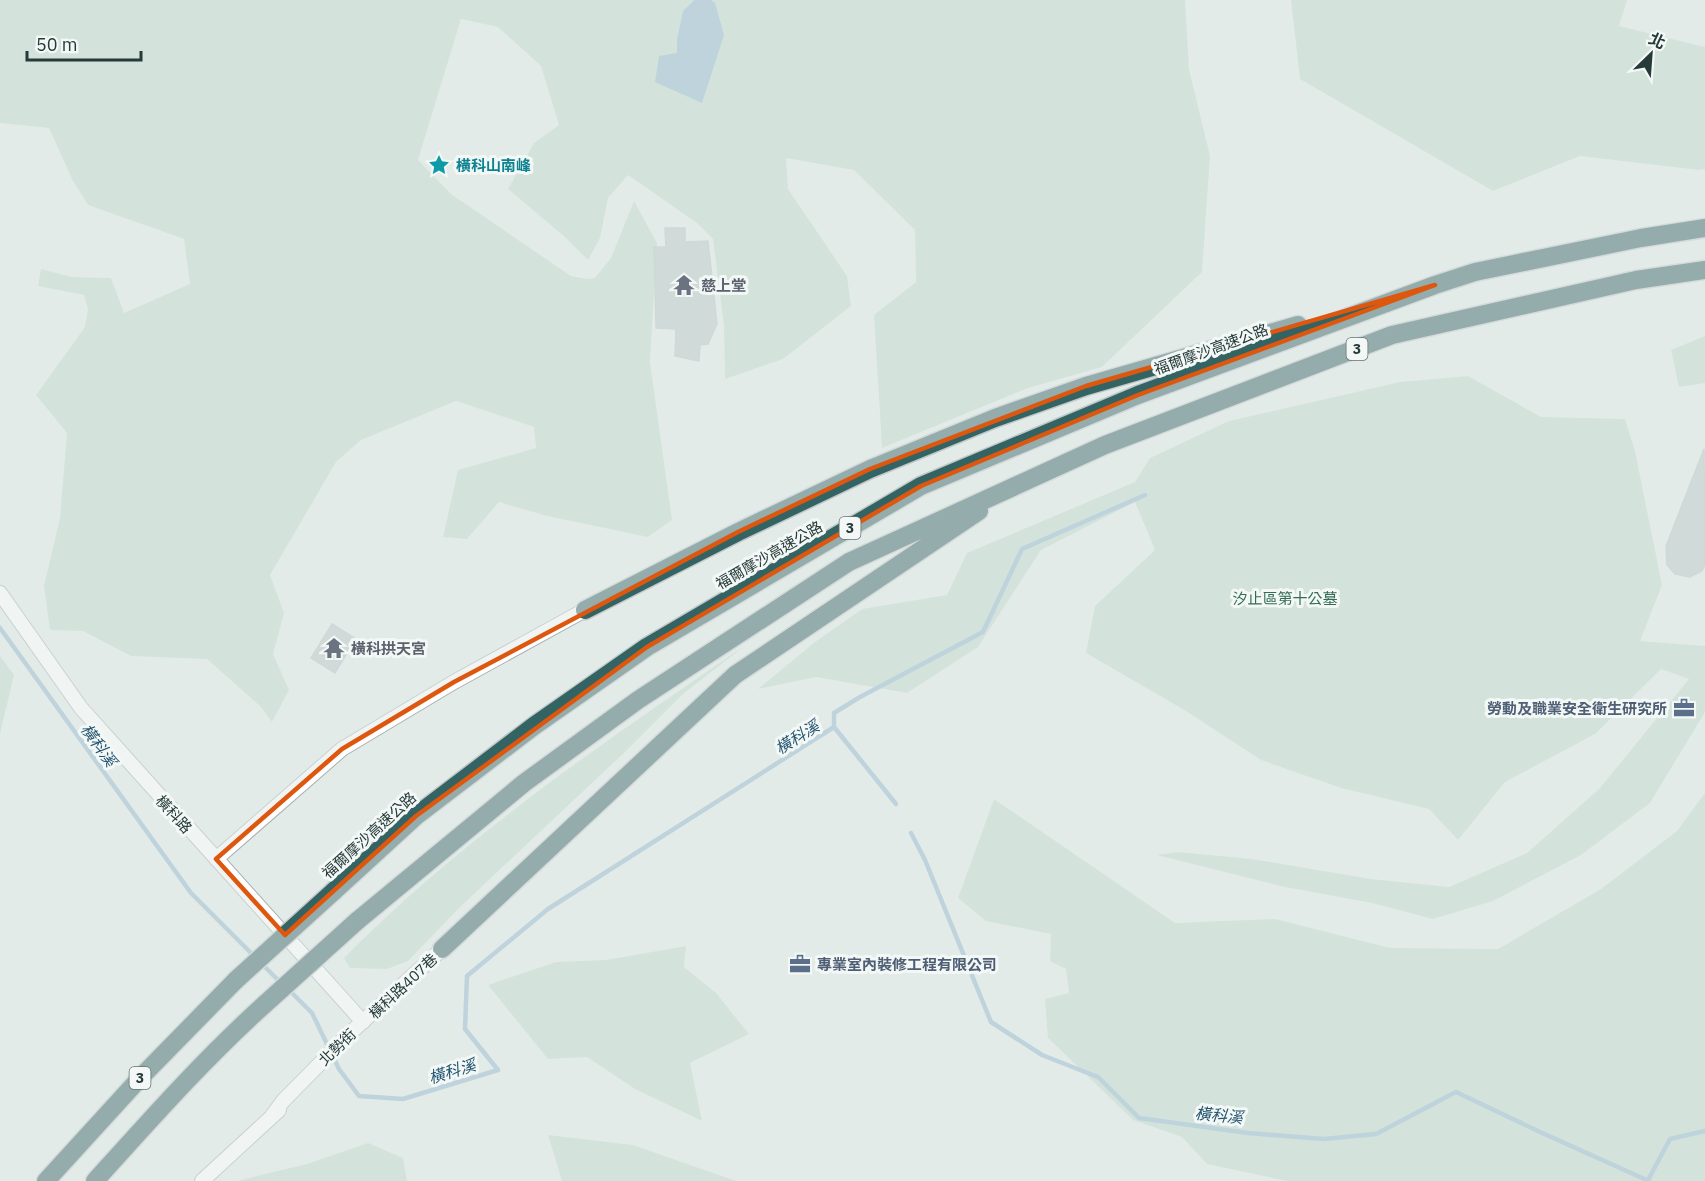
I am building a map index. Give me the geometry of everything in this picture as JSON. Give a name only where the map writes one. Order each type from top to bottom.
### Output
[{"type":"highway","name":"福爾摩沙高速公路","points":[[46,1180],[141,1077],[236,980],[416,816],[534,726],[647,646],[921,486],[1138,396],[1474,272],[1641,238],[1705,228]]},
{"type":"highway","name":"3","points":[[95,1181],[211,1055],[265,1004],[357,921],[524,783],[638,700],[849,562],[1105,445],[1392,335],[1636,280],[1705,270]]},
{"type":"highway","points":[[585,610],[738,532],[870,469],[996,418],[1086,386],[1435,285]]},
{"type":"highway","points":[[442,949],[735,675],[1026,480]]},
{"type":"street","name":"橫科路","points":[[0,593],[81,708],[363,1022]]},
{"type":"street","points":[[216,860],[342,749],[454,682],[585,610]]},
{"type":"street","name":"橫科路407巷","points":[[363,1022],[442,949]]},
{"type":"street","name":"北勢街","points":[[202,1181],[272,1116],[363,1022]]},
{"type":"highlighted area","points":[[1435,285],[1138,395],[921,486],[647,647],[416,816],[285,935],[216,859],[342,749],[454,682],[738,532],[870,469],[1086,386]]},
{"type":"green space","points":[[0,0],[694,0],[683,11],[677,39],[677,53],[655,82],[715,3],[711,0],[1185,0],[1189,69],[1210,156],[1202,272],[1102,367],[1028,388],[882,448],[874,315],[916,282],[915,230],[854,170],[786,158],[788,189],[847,276],[851,306],[783,359],[725,379],[724,326],[713,239],[697,223],[628,175],[608,198],[600,238],[588,260],[565,237],[508,189],[534,143],[559,125],[541,66],[498,27],[461,19],[418,160],[451,194],[571,276],[595,278],[611,258],[634,201],[657,243],[650,362],[672,520],[648,537],[547,516],[499,502],[467,539],[443,537],[458,470],[536,448],[534,427],[456,401],[361,440],[336,462],[270,575],[284,613],[273,654],[289,690],[272,722],[260,706],[207,659],[131,656],[83,631],[50,630],[44,586],[60,518],[67,433],[36,395],[85,327],[88,309],[84,295],[38,286],[41,269],[72,277],[111,278],[124,313],[190,284],[184,239],[88,205],[72,179],[49,128],[0,123]]},
{"type":"green space","points":[[1291,0],[1627,0],[1619,26],[1705,47],[1705,169],[1580,156],[1493,191],[1300,79]]},
{"type":"green space","points":[[1705,336],[1705,383],[1679,387],[1671,350]]},
{"type":"green space","name":"汐止區第十公墓","points":[[1468,376],[1541,417],[1625,419],[1635,451],[1662,585],[1640,641],[1705,646],[1705,712],[1650,803],[1581,855],[1493,901],[1433,919],[1372,903],[1285,887],[1157,855],[1178,852],[1252,859],[1371,879],[1449,887],[1527,853],[1599,789],[1689,679],[1661,669],[1595,734],[1505,782],[1458,840],[1429,809],[1341,788],[1261,760],[1186,711],[1086,653],[1095,606],[1155,550],[1135,502],[1041,550],[978,647],[907,693],[816,677],[758,689],[815,642],[862,609],[947,595],[967,553],[1135,482],[1150,458],[1229,421],[1400,382]]},
{"type":"green space","points":[[747,644],[683,694],[626,751],[459,908],[408,961],[387,969],[350,968],[344,958],[390,913],[487,831],[589,754]]},
{"type":"green space","points":[[0,656],[14,675],[0,734]]},
{"type":"green space","points":[[1705,793],[1705,1181],[1287,1181],[1207,1164],[1182,1137],[1133,1120],[1048,1038],[1045,999],[1069,993],[1066,969],[1050,961],[1051,934],[986,921],[958,898],[994,799],[1175,923],[1275,919],[1390,948],[1498,949],[1601,889],[1677,831]]},
{"type":"green space","points":[[686,946],[684,967],[716,993],[749,1034],[690,1063],[702,1121],[635,1089],[587,1057],[548,1059],[488,985],[556,962],[606,960]]},
{"type":"green space","points":[[548,1135],[633,1145],[736,1181],[562,1181]]},
{"type":"green space","points":[[368,1143],[403,1158],[407,1181],[237,1181],[307,1164]]},
{"type":"water","points":[[694,0],[711,0],[715,3],[724,35],[702,103],[655,82],[659,56],[677,53],[677,39],[683,11]]},
{"type":"building","name":"慈上堂","points":[[665,228],[685,228],[685,242],[708,241],[717,324],[708,344],[700,345],[699,361],[675,356],[676,329],[656,328],[654,247],[666,247]]},
{"type":"building","points":[[1704,449],[1705,564],[1702,571],[1690,577],[1675,574],[1667,565],[1666,546]]},
{"type":"building","name":"橫科拱天宮","points":[[332,624],[356,639],[335,673],[311,658]]},
{"type":"waterway","points":[[834,727],[834,713],[983,632],[1022,549],[1145,495]]},
{"type":"waterway","name":"橫科溪","points":[[0,628],[191,893],[254,956]]},
{"type":"waterway","name":"橫科溪","points":[[288,989],[312,1013],[339,1069],[359,1096],[403,1099],[498,1070],[465,1029],[467,976],[548,909],[834,727],[896,804]]},
{"type":"waterway","name":"橫科溪","points":[[911,833],[925,860],[991,1022],[1042,1055],[1098,1077],[1139,1118],[1248,1133],[1324,1139],[1376,1134],[1456,1092],[1649,1181]]},
{"type":"waterway","name":"橫科溪","points":[[260,962],[282,984]]},
{"type":"waterway","points":[[1648,1180],[1670,1139],[1705,1131]]},
{"type":"place","name":"橫科山南峰","points":[[439,165]]},
{"type":"place","name":"慈上堂","points":[[684,285]]},
{"type":"place","name":"橫科拱天宮","points":[[334,648]]},
{"type":"place","name":"勞動及職業安全衛生研究所","points":[[1684,708]]},
{"type":"place","name":"專業室內裝修工程有限公司","points":[[800,964]]}]
